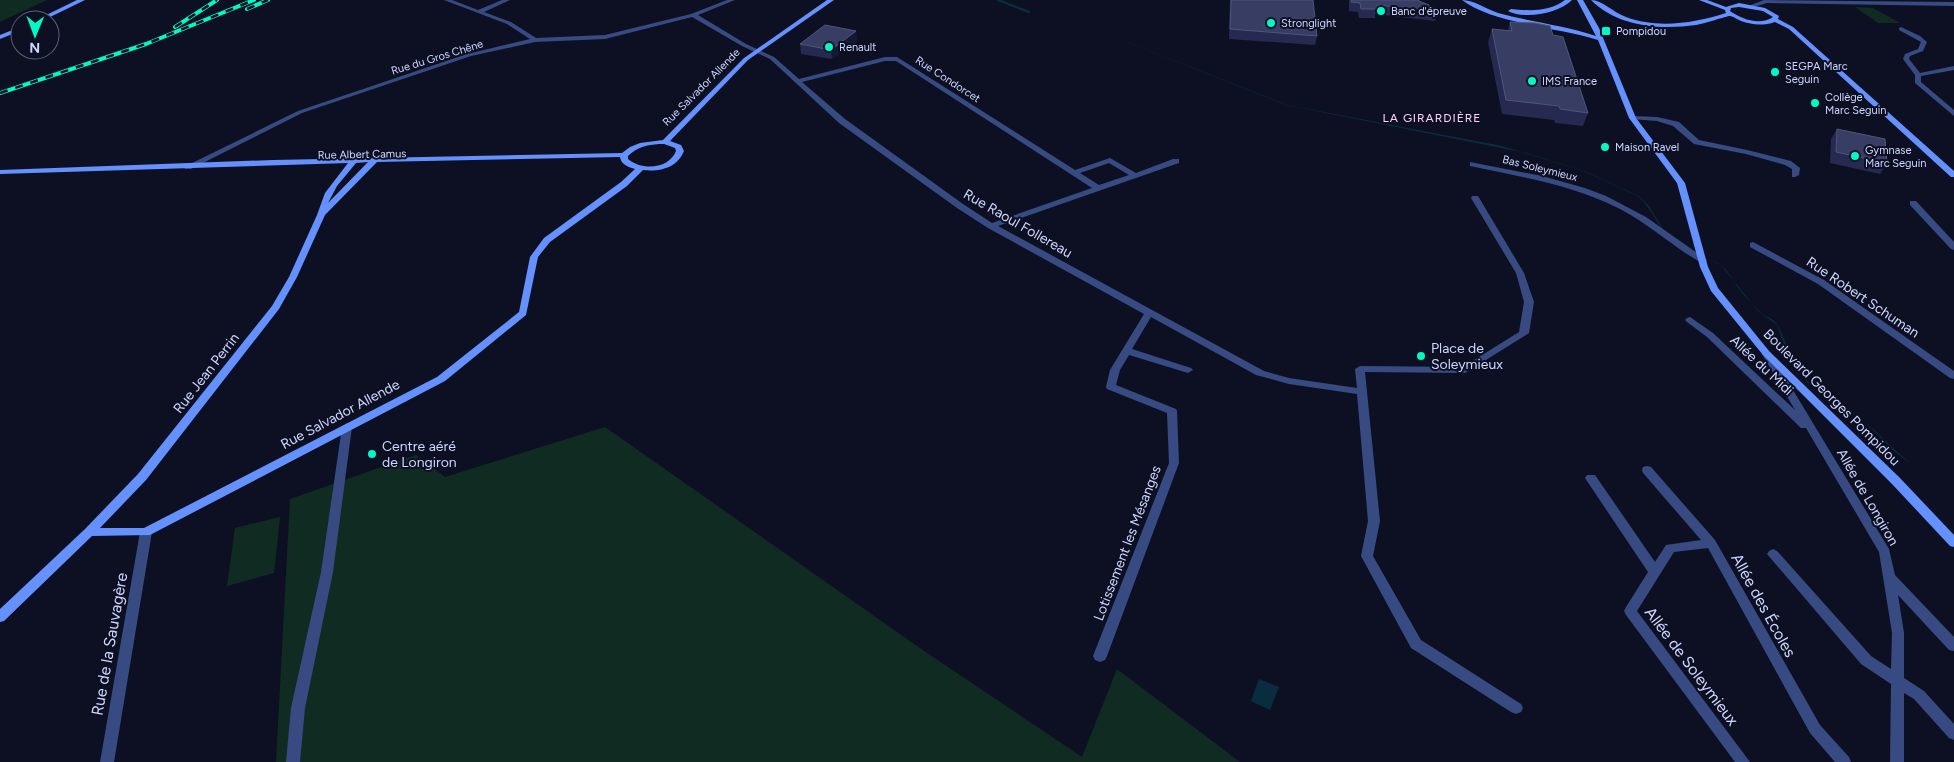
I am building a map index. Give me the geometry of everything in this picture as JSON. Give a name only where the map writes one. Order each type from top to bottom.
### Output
[{"type":"street","points":[[60,10],[82,0]]},
{"type":"street","points":[[447,0],[509,23],[536,40]]},
{"type":"street","points":[[480,11],[507,0]]},
{"type":"street","name":"Rue du Gros Chêne","points":[[188,167],[300,112],[469,55],[536,40],[605,38],[693,15],[732,0]]},
{"type":"street","name":"Rue Salvador Allende","points":[[664,142],[746,59],[832,0]]},
{"type":"street","points":[[1465,0],[1489,11],[1580,32],[1600,39]]},
{"type":"street","points":[[1476,0],[1507,10],[1540,13],[1562,6],[1568,0]]},
{"type":"street","name":"Boulevard Georges Pompidou","points":[[1580,0],[1592,19]]},
{"type":"street","name":"Boulevard Georges Pompidou","points":[[1588,0],[1592,19],[1633,118],[1680,183],[1702,260],[1714,289],[1766,353],[1896,481],[1954,543]]},
{"type":"street","points":[[1594,0],[1602,8],[1614,14],[1658,24],[1680,24],[1719,18],[1739,6]]},
{"type":"street","points":[[1702,0],[1728,11],[1788,31],[1803,39]]},
{"type":"street","points":[[1716,0],[1739,6],[1751,6],[1770,12],[1777,17],[1776,20]]},
{"type":"street","points":[[1751,6],[1760,1],[1954,4]]},
{"type":"street","points":[[1770,12],[1776,5],[1793,2]]},
{"type":"street","name":"Rue Raoul Follereau","points":[[693,15],[744,45],[772,58],[842,121],[960,206],[991,226],[1260,373],[1289,381],[1363,392]]},
{"type":"street","points":[[1760,22],[1776,20],[1791,28],[1954,175]]},
{"type":"street","points":[[1901,29],[1924,42],[1921,50],[1907,56],[1906,59],[1918,75],[1918,83],[1954,114]]},
{"type":"street","name":"Rue Condorcet","points":[[797,81],[885,59],[897,59],[1099,189]]},
{"type":"street","points":[[1918,75],[1954,68]]},
{"type":"street","points":[[1945,106],[1954,110]]},
{"type":"street","points":[[1633,118],[1657,118],[1676,124],[1697,142],[1733,148],[1788,162],[1796,168],[1795,175]]},
{"type":"street","points":[[664,142],[672,144],[680,151],[676,160],[660,167],[641,168],[627,164],[624,156],[640,145],[664,142]]},
{"type":"street","name":"Rue Albert Camus","points":[[0,172],[624,156]]},
{"type":"street","points":[[1074,173],[1110,160],[1136,176]]},
{"type":"street","points":[[991,226],[1176,162]]},
{"type":"street","name":"Rue Jean Perrin","points":[[89,532],[142,477],[276,307],[293,277],[321,215],[324,204],[352,163]]},
{"type":"street","name":"Rue Jean Perrin","points":[[321,215],[373,163]]},
{"type":"street","name":"Bas Soleymieux","points":[[1473,164],[1547,180],[1599,197],[1642,219],[1687,252],[1702,260]]},
{"type":"street","name":"Rue Salvador Allende","points":[[89,532],[146,532],[440,378],[523,312],[534,257],[547,240],[641,168]]},
{"type":"street","points":[[1475,198],[1520,273],[1528,302],[1524,333],[1464,370],[1360,369],[1374,521],[1367,556],[1416,644],[1516,708]]},
{"type":"street","points":[[1913,203],[1954,247]]},
{"type":"street","name":"Rue Robert Schuman","points":[[1753,245],[1821,282],[1954,376]]},
{"type":"street","name":"Lotissement les Mésanges","points":[[1100,656],[1174,463],[1172,411],[1111,387],[1115,370],[1150,312]]},
{"type":"street","name":"Allée du Midi","points":[[1690,320],[1710,335],[1814,432]]},
{"type":"street","points":[[1127,351],[1188,370]]},
{"type":"street","name":"Allée de Longiron","points":[[1766,353],[1885,552],[1898,633],[1897,762]]},
{"type":"street","points":[[293,762],[298,708],[326,572],[347,427]]},
{"type":"street","name":"Allée des Écoles","points":[[1647,470],[1711,543],[1815,729],[1844,762]]},
{"type":"street","points":[[1591,478],[1655,572]]},
{"type":"street","points":[[0,617],[89,532]]},
{"type":"street","name":"Rue de la Sauvagère","points":[[107,762],[146,532]]},
{"type":"street","name":"Allée de Soleymieux","points":[[1711,543],[1670,548],[1630,611],[1743,762]]},
{"type":"street","points":[[1773,554],[1866,660],[1919,695],[1954,734]]},
{"type":"street","points":[[1889,578],[1954,646]]},
{"type":"green space","points":[[0,0],[47,0],[26,10],[10,10],[10,17],[0,22]]},
{"type":"green space","points":[[1855,7],[1873,8],[1900,23],[1878,23]]},
{"type":"green space","points":[[605,427],[927,653],[1082,757],[1117,669],[1240,762],[276,762],[290,499],[416,455],[445,477]]},
{"type":"green space","points":[[280,517],[274,573],[227,586],[235,528]]},
{"type":"water","points":[[1021,0],[1287,105],[1502,146],[1582,170],[1639,196],[1649,206],[1666,234],[1679,249],[1669,239],[1638,196],[1581,170],[1521,152],[1286,105]]},
{"type":"water","points":[[1734,281],[1752,303],[1742,293]]},
{"type":"water","points":[[1752,303],[1760,312],[1776,323],[1782,334],[1795,362],[1811,385],[1808,383],[1789,358],[1777,325],[1758,311]]},
{"type":"water","points":[[1829,397],[1845,406],[1859,417]]},
{"type":"water","points":[[1865,422],[1873,429],[1910,463],[1895,452]]},
{"type":"water","points":[[1259,679],[1279,687],[1270,710],[1251,701]]},
{"type":"building","name":"Stronglight","points":[[1231,0],[1313,0],[1317,36],[1230,29]]},
{"type":"building","points":[[1351,0],[1417,0],[1438,9],[1437,11],[1377,5],[1377,9],[1361,9],[1360,3],[1351,2]]},
{"type":"building","name":"IMS France","points":[[1510,22],[1550,26],[1553,35],[1563,37],[1588,113],[1560,109],[1559,106],[1506,100],[1492,29],[1512,31]]},
{"type":"building","points":[[825,25],[856,31],[831,50],[800,44]]},
{"type":"building","points":[[1837,129],[1885,139],[1887,163],[1836,152]]},
{"type":"waterway","points":[[998,0],[1029,12]]},
{"type":"railway","points":[[175,27],[217,0]]},
{"type":"railway","points":[[0,93],[146,44],[254,0]]},
{"type":"railway","points":[[247,9],[268,0]]},
{"type":"place","name":"Banc d'épreuve","points":[[1381,11]]},
{"type":"place","name":"Stronglight","points":[[1271,23]]},
{"type":"place","name":"Pompidou","points":[[1606,31]]},
{"type":"place","name":"Renault","points":[[829,47]]},
{"type":"place","name":"SEGPA Marc Seguin","points":[[1775,72]]},
{"type":"place","name":"IMS France","points":[[1532,81]]},
{"type":"place","name":"Collège Marc Seguin","points":[[1815,103]]},
{"type":"place","name":"Maison Ravel","points":[[1605,147]]},
{"type":"place","name":"Gymnase Marc Seguin","points":[[1855,156]]},
{"type":"place","name":"Place de Soleymieux","points":[[1421,356]]},
{"type":"place","name":"Centre aéré de Longiron","points":[[372,454]]},
{"type":"district","name":"LA GIRARDIÈRE","points":[[1432,118]]}]
